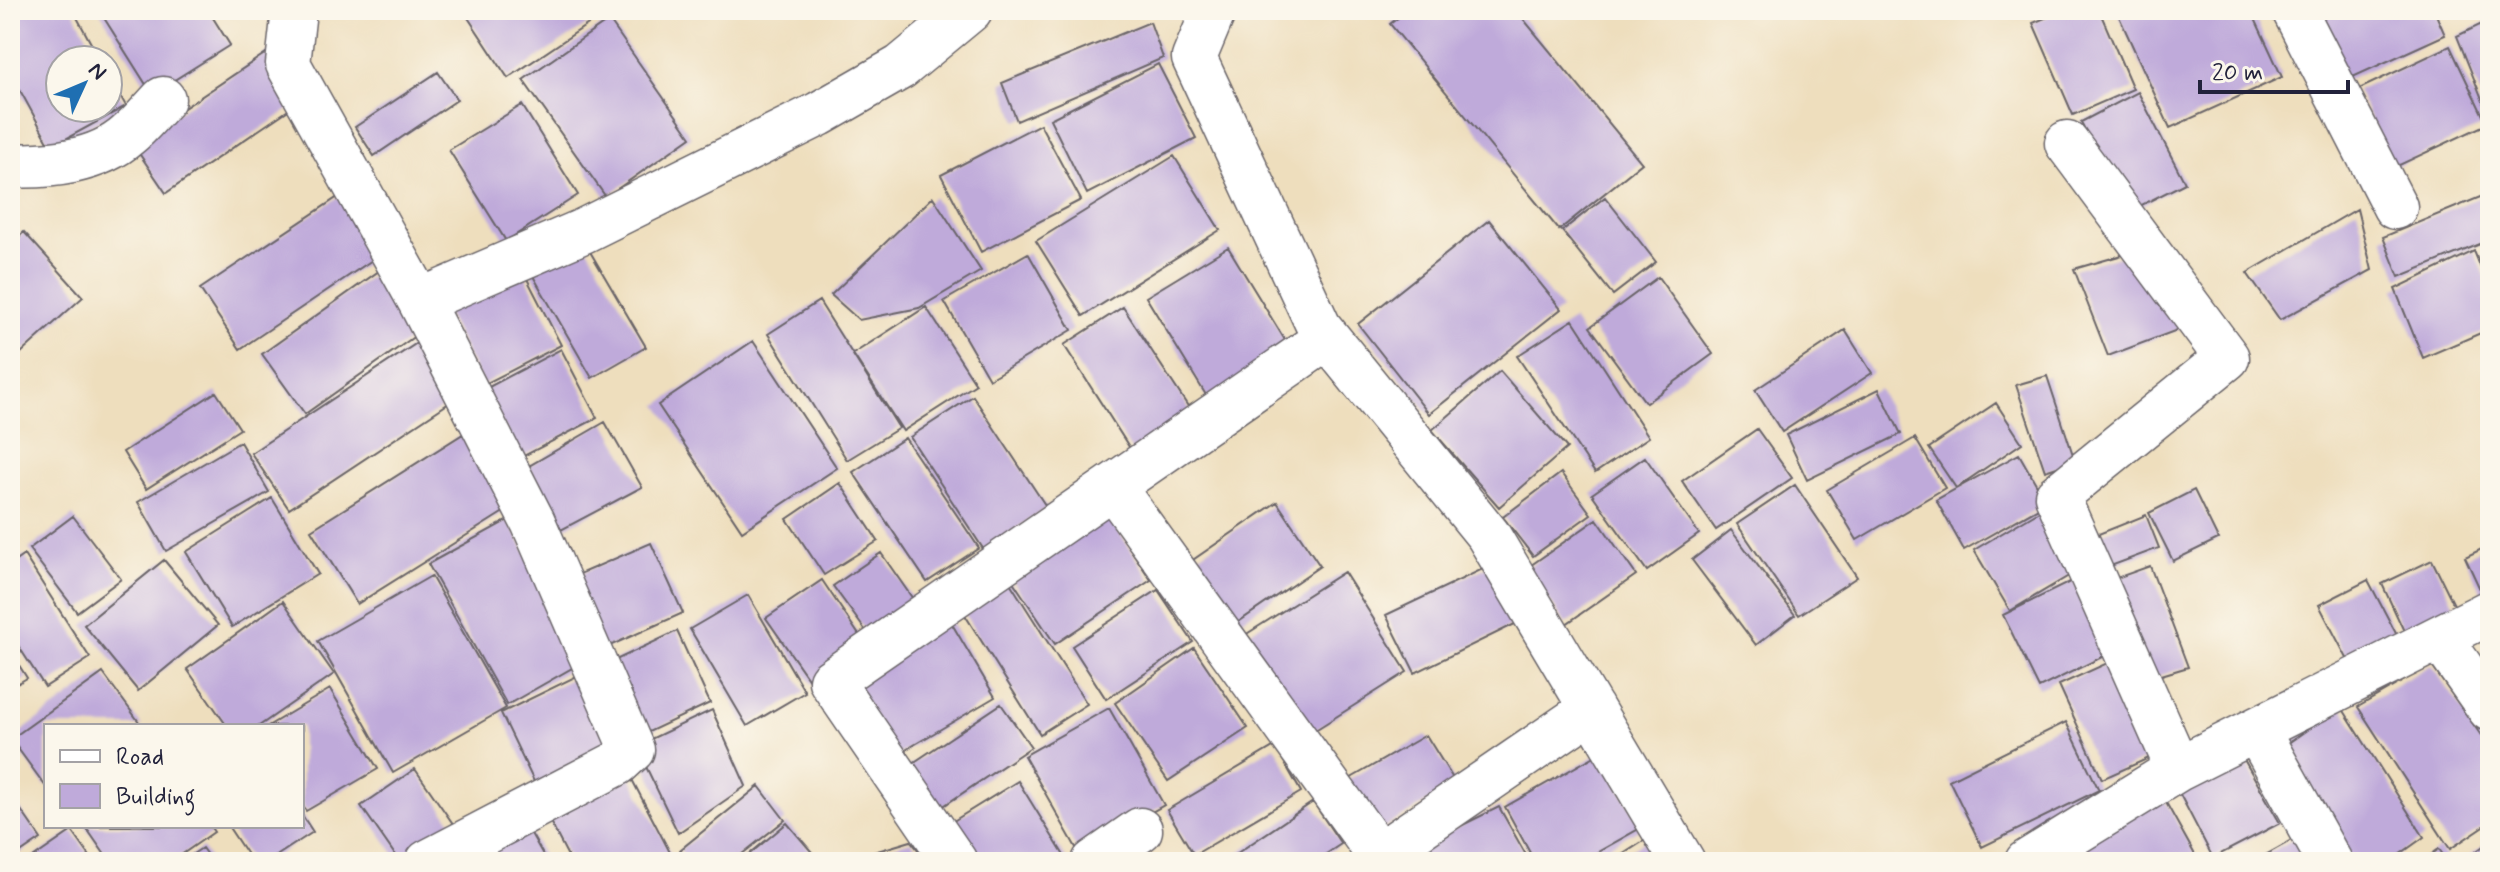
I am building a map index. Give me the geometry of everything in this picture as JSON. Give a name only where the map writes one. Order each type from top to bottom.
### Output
[{"type":"street","points":[[294,10],[288,64],[420,301],[533,522],[632,750],[618,763],[428,862]]},
{"type":"street","points":[[420,301],[583,231],[819,114],[901,67],[970,10]]},
{"type":"street","points":[[1214,10],[1194,58],[1327,338],[1488,535],[1683,862]]},
{"type":"street","points":[[2294,10],[2395,207]]},
{"type":"street","points":[[10,165],[65,163],[85,158],[126,137],[163,99]]},
{"type":"street","points":[[2067,143],[2227,358],[2057,496],[2178,769]]},
{"type":"street","points":[[955,862],[831,681],[1327,338]]},
{"type":"street","points":[[1113,487],[1382,858],[1592,709]]},
{"type":"street","points":[[2027,862],[2178,769],[2490,612]]},
{"type":"street","points":[[2440,638],[2490,709]]},
{"type":"street","points":[[2257,731],[2330,862]]},
{"type":"street","points":[[1094,862],[1140,830]]},
{"type":"building","points":[[10,10],[73,10],[91,44],[44,44],[44,124],[93,124],[51,147],[10,72]]},
{"type":"building","points":[[99,10],[208,10],[230,45],[152,94],[124,50],[124,44],[120,44]]},
{"type":"building","points":[[463,10],[609,10],[508,78]]},
{"type":"building","points":[[1408,10],[1516,10],[1642,163],[1559,230],[1390,24]]},
{"type":"building","points":[[2064,10],[2099,10],[2133,89],[2073,115],[2033,23]]},
{"type":"building","points":[[2116,10],[2251,10],[2282,77],[2170,128]]},
{"type":"building","points":[[2309,10],[2434,10],[2445,35],[2342,82]]},
{"type":"building","points":[[609,20],[691,137],[606,197],[523,80]]},
{"type":"building","points":[[2490,20],[2490,119],[2457,36]]},
{"type":"building","points":[[1150,22],[1163,58],[1017,121],[1002,83]]},
{"type":"building","points":[[2450,46],[2487,124],[2393,168],[2357,90]]},
{"type":"building","points":[[269,51],[303,100],[166,193],[132,143]]},
{"type":"building","points":[[1158,64],[1196,138],[1087,194],[1050,119]]},
{"type":"building","points":[[438,72],[457,100],[374,156],[355,127]]},
{"type":"building","points":[[2138,92],[2185,183],[2128,212],[2081,122]]},
{"type":"building","points":[[522,105],[578,195],[506,241],[449,150]]},
{"type":"building","points":[[1040,124],[1081,200],[981,252],[941,175]]},
{"type":"building","points":[[1174,156],[1220,230],[1083,316],[1036,241]]},
{"type":"building","points":[[347,191],[387,250],[240,349],[200,289]]},
{"type":"building","points":[[2490,193],[2490,240],[2399,277],[2383,237]]},
{"type":"building","points":[[933,197],[981,271],[919,308],[859,320],[831,295]]},
{"type":"building","points":[[1605,197],[1656,262],[1613,295],[1562,231]]},
{"type":"building","points":[[2357,209],[2372,270],[2280,320],[2247,273]]},
{"type":"building","points":[[1489,220],[1561,309],[1429,414],[1358,324]]},
{"type":"building","points":[[24,232],[83,297],[10,363],[10,245]]},
{"type":"building","points":[[582,238],[646,347],[592,378],[529,269]]},
{"type":"building","points":[[1228,247],[1291,350],[1209,400],[1146,297]]},
{"type":"building","points":[[2474,251],[2490,290],[2490,329],[2423,358],[2395,289]]},
{"type":"building","points":[[2133,252],[2180,329],[2108,356],[2074,269]]},
{"type":"building","points":[[1028,253],[1072,330],[989,379],[944,301]]},
{"type":"building","points":[[522,269],[561,345],[483,385],[444,309]]},
{"type":"building","points":[[379,271],[422,331],[305,414],[262,354]]},
{"type":"building","points":[[1658,277],[1713,354],[1646,403],[1590,327]]},
{"type":"building","points":[[819,301],[899,428],[847,460],[768,334]]},
{"type":"building","points":[[926,307],[976,384],[903,431],[853,354]]},
{"type":"building","points":[[1123,307],[1193,414],[1133,453],[1064,345]]},
{"type":"building","points":[[1573,320],[1649,437],[1595,473],[1517,356]]},
{"type":"building","points":[[1845,330],[1872,373],[1782,432],[1755,390]]},
{"type":"building","points":[[420,341],[458,397],[289,509],[251,453]]},
{"type":"building","points":[[753,341],[837,468],[742,531],[658,405]]},
{"type":"building","points":[[561,349],[597,418],[520,458],[485,389]]},
{"type":"building","points":[[1500,371],[1567,448],[1499,507],[1432,430]]},
{"type":"building","points":[[2047,376],[2075,461],[2045,471],[2016,385]]},
{"type":"building","points":[[1879,389],[1901,434],[1807,480],[1786,435]]},
{"type":"building","points":[[216,392],[240,429],[146,489],[123,452]]},
{"type":"building","points":[[973,396],[1047,508],[984,550],[910,437]]},
{"type":"building","points":[[1996,403],[2022,443],[1956,488],[1929,448]]},
{"type":"building","points":[[605,422],[642,487],[561,530],[529,466]]},
{"type":"building","points":[[1757,429],[1792,478],[1716,530],[1682,481]]},
{"type":"building","points":[[463,434],[510,508],[357,604],[311,530]]},
{"type":"building","points":[[905,438],[979,548],[927,582],[853,472]]},
{"type":"building","points":[[1915,438],[1945,488],[1857,540],[1827,490]]},
{"type":"building","points":[[240,442],[269,492],[166,551],[138,502]]},
{"type":"building","points":[[2019,454],[2047,503],[1964,550],[1936,500]]},
{"type":"building","points":[[1645,457],[1699,534],[1647,571],[1592,494]]},
{"type":"building","points":[[1561,473],[1591,514],[1533,556],[1503,517]]},
{"type":"building","points":[[840,483],[878,541],[824,575],[787,519]]},
{"type":"building","points":[[1795,485],[1857,577],[1799,615],[1737,524]]},
{"type":"building","points":[[2194,490],[2218,539],[2173,561],[2149,513]]},
{"type":"building","points":[[272,498],[318,574],[232,627],[186,552]]},
{"type":"building","points":[[1277,502],[1320,566],[1231,627],[1187,564]]},
{"type":"building","points":[[1104,510],[1151,580],[1055,644],[1008,574]]},
{"type":"building","points":[[2039,511],[2077,571],[2010,611],[1974,550]]},
{"type":"building","points":[[2146,515],[2159,548],[2100,570],[2086,539]]},
{"type":"building","points":[[73,516],[121,579],[77,612],[29,549]]},
{"type":"building","points":[[1597,519],[1636,575],[1566,624],[1527,568]]},
{"type":"building","points":[[508,520],[586,660],[507,705],[428,564]]},
{"type":"building","points":[[1731,530],[1795,615],[1756,645],[1692,560]]},
{"type":"building","points":[[651,543],[683,613],[603,649],[570,578]]},
{"type":"building","points":[[2490,545],[2490,598],[2485,600],[2465,557]]},
{"type":"building","points":[[881,553],[915,602],[868,634],[833,586]]},
{"type":"building","points":[[24,555],[90,658],[45,687],[10,633],[10,565]]},
{"type":"building","points":[[164,560],[218,625],[138,691],[84,625]]},
{"type":"building","points":[[2432,560],[2460,617],[2409,642],[2382,584]]},
{"type":"building","points":[[1489,566],[1517,623],[1415,673],[1386,615]]},
{"type":"building","points":[[2150,566],[2188,667],[2148,679],[2108,581]]},
{"type":"building","points":[[1344,572],[1407,672],[1309,734],[1245,635]]},
{"type":"building","points":[[431,576],[506,708],[393,773],[318,641]]},
{"type":"building","points":[[1007,578],[1087,704],[1040,734],[960,607]]},
{"type":"building","points":[[822,580],[867,647],[812,684],[766,618]]},
{"type":"building","points":[[2074,580],[2110,653],[2039,688],[2003,615]]},
{"type":"building","points":[[2368,580],[2401,643],[2352,668],[2319,605]]},
{"type":"building","points":[[1158,590],[1193,642],[1106,699],[1072,646]]},
{"type":"building","points":[[748,595],[805,692],[747,726],[690,629]]},
{"type":"building","points":[[283,601],[334,674],[262,724],[226,724],[187,669]]},
{"type":"building","points":[[949,619],[995,697],[897,755],[851,677]]},
{"type":"building","points":[[677,631],[710,703],[638,737],[603,666]]},
{"type":"building","points":[[1194,648],[1248,728],[1168,781],[1115,703]]},
{"type":"building","points":[[10,651],[27,678],[10,688]]},
{"type":"building","points":[[2114,660],[2158,754],[2102,779],[2059,685]]},
{"type":"building","points":[[2431,665],[2490,748],[2490,822],[2450,849],[2358,707]]},
{"type":"building","points":[[587,671],[625,751],[539,792],[501,713]]},
{"type":"building","points":[[103,673],[141,724],[44,724],[44,784],[11,739]]},
{"type":"building","points":[[330,689],[378,769],[306,811],[304,724],[271,724]]},
{"type":"building","points":[[1001,704],[1031,747],[936,811],[907,767]]},
{"type":"building","points":[[2341,706],[2424,837],[2389,862],[2341,862],[2277,751]]},
{"type":"building","points":[[1109,708],[1164,805],[1079,853],[1024,756]]},
{"type":"building","points":[[712,710],[746,786],[678,833],[636,746]]},
{"type":"building","points":[[2066,722],[2099,790],[1982,847],[1949,780]]},
{"type":"building","points":[[1426,735],[1457,785],[1376,832],[1346,781]]},
{"type":"building","points":[[1275,746],[1301,792],[1194,855],[1167,810]]},
{"type":"building","points":[[2238,749],[2280,823],[2213,858],[2173,781]]},
{"type":"building","points":[[1600,753],[1642,827],[1580,862],[1535,862],[1505,807]]},
{"type":"building","points":[[626,768],[675,862],[571,862],[544,810]]},
{"type":"building","points":[[415,769],[458,831],[413,862],[400,862],[361,806]]},
{"type":"building","points":[[1018,781],[1068,862],[969,862],[947,825]]},
{"type":"building","points":[[759,786],[785,820],[732,862],[690,862],[680,850]]},
{"type":"building","points":[[2159,790],[2199,862],[2057,862]]},
{"type":"building","points":[[10,794],[41,839],[10,860]]},
{"type":"building","points":[[1313,802],[1341,844],[1314,862],[1224,862]]},
{"type":"building","points":[[1499,807],[1530,862],[1401,862],[1398,857]]},
{"type":"building","points":[[304,818],[313,832],[267,862],[252,862],[229,828],[304,828]]},
{"type":"building","points":[[524,821],[547,862],[460,862]]},
{"type":"building","points":[[787,823],[816,857],[810,862],[740,862]]},
{"type":"building","points":[[86,828],[211,828],[214,832],[171,862],[110,862]]},
{"type":"building","points":[[72,831],[94,862],[27,862]]},
{"type":"building","points":[[1650,837],[1666,862],[1611,862]]},
{"type":"building","points":[[2294,839],[2307,862],[2253,862]]},
{"type":"building","points":[[911,841],[928,862],[844,862],[844,861]]},
{"type":"building","points":[[2490,841],[2490,862],[2462,862]]},
{"type":"building","points":[[202,848],[212,862],[181,862]]},
{"type":"building","points":[[2439,849],[2448,862],[2421,862]]}]
